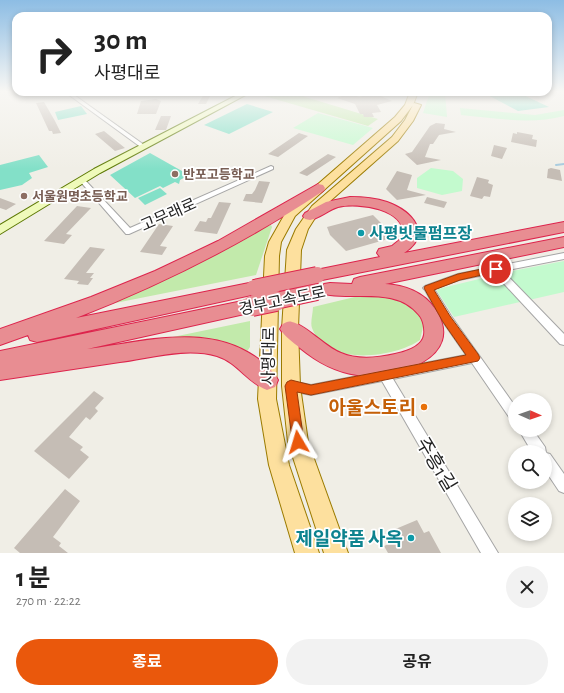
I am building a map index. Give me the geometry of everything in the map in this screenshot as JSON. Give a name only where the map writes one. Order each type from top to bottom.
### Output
[{"type":"highway","points":[[0,337],[70,313],[139,285],[254,228],[318,188]]},
{"type":"highway","points":[[310,216],[337,203],[363,202],[383,205],[394,210],[404,216],[411,225],[412,235],[405,247],[364,258],[341,270]]},
{"type":"highway","name":"경부고속도로","points":[[321,285],[341,270],[564,227]]},
{"type":"highway","name":"경부고속도로","points":[[0,342],[564,242]]},
{"type":"highway","points":[[290,329],[322,354],[344,364],[357,366],[379,366],[416,357],[421,354],[433,340],[434,332],[431,318],[421,304],[412,298],[388,291],[321,285]]},
{"type":"highway","name":"경부고속도로","points":[[0,360],[253,297]]},
{"type":"highway","points":[[0,371],[156,348],[198,345],[213,347],[231,353],[250,364],[266,380]]},
{"type":"main road","name":"사평대로","points":[[307,553],[276,450],[267,400],[266,380],[270,269],[275,242],[290,214],[399,117]]},
{"type":"main road","name":"사평대로","points":[[336,553],[298,442],[291,386],[290,329],[294,250],[302,229],[310,216],[324,200],[390,144],[411,117]]},
{"type":"street","points":[[102,117],[144,147]]},
{"type":"street","points":[[1,228],[82,180],[201,117]]},
{"type":"street","name":"고무래로","points":[[82,180],[129,232],[271,168]]},
{"type":"street","points":[[508,406],[447,319],[428,288],[458,278],[496,269],[564,256]]},
{"type":"street","points":[[496,269],[560,333],[564,341]]},
{"type":"street","name":"사평대로","points":[[291,386],[311,390],[474,358]]},
{"type":"street","name":"주흥1길","points":[[384,375],[490,553]]},
{"type":"street","points":[[552,469],[564,486]]},
{"type":"green space","points":[[57,117],[73,117],[58,120]]},
{"type":"green space","points":[[221,117],[263,117],[229,134],[204,125]]},
{"type":"green space","points":[[312,117],[332,117],[373,128],[353,145],[293,128]]},
{"type":"green space","points":[[336,117],[371,117],[378,119],[368,126]]},
{"type":"green space","points":[[478,117],[561,117],[539,120]]},
{"type":"green space","points":[[150,153],[189,175],[180,180],[179,184],[175,182],[163,188],[160,186],[135,198],[110,175]]},
{"type":"green space","points":[[39,155],[48,167],[29,173],[32,178],[22,185],[0,190],[0,165]]},
{"type":"green space","points":[[431,168],[453,171],[463,179],[462,191],[442,195],[417,188],[417,178]]},
{"type":"green space","points":[[160,188],[167,194],[145,205],[138,198]]},
{"type":"green space","points":[[271,225],[272,227],[256,275],[85,309],[257,229]]},
{"type":"green space","points":[[564,261],[564,292],[454,317],[437,291],[438,289],[512,271]]},
{"type":"green space","points":[[386,294],[416,307],[424,323],[420,340],[394,351],[378,354],[345,354],[331,349],[320,340],[311,326],[313,307],[363,295]]},
{"type":"green space","points":[[250,321],[250,347],[246,353],[234,346],[214,341],[185,342],[163,339]]},
{"type":"building","points":[[42,117],[53,117],[61,133],[53,134],[52,131],[49,131]]},
{"type":"building","points":[[161,117],[171,117],[166,130],[155,130]]},
{"type":"building","points":[[436,123],[445,124],[444,129],[456,132],[439,135],[433,144],[430,144],[425,157],[441,160],[417,165],[405,154],[412,152],[430,126]]},
{"type":"building","points":[[104,131],[125,148],[115,151],[95,134]]},
{"type":"building","points":[[517,132],[533,135],[532,139],[537,140],[536,147],[511,142],[513,133],[517,134]]},
{"type":"building","points":[[299,133],[308,136],[278,157],[268,154]]},
{"type":"building","points":[[494,145],[507,148],[502,159],[491,156]]},
{"type":"building","points":[[328,154],[336,157],[307,176],[299,173]]},
{"type":"building","points":[[551,168],[560,170],[562,181],[547,178],[548,169]]},
{"type":"building","points":[[397,171],[412,175],[407,190],[426,195],[397,200],[386,189]]},
{"type":"building","points":[[477,177],[489,180],[488,183],[493,185],[490,197],[484,196],[482,199],[470,196]]},
{"type":"building","points":[[259,181],[270,182],[262,203],[243,201],[246,194],[252,194]]},
{"type":"building","points":[[427,197],[447,202],[444,208],[424,203]]},
{"type":"building","points":[[0,198],[16,204],[6,210],[0,208]]},
{"type":"building","points":[[219,202],[231,203],[217,234],[194,231],[200,221],[206,222],[208,218],[211,218]]},
{"type":"building","points":[[77,206],[91,208],[66,234],[72,235],[64,244],[44,241]]},
{"type":"building","name":"사평빗물펌프장","points":[[373,215],[395,237],[346,251],[330,235],[327,227]]},
{"type":"building","points":[[159,224],[173,226],[160,246],[167,247],[162,255],[140,252]]},
{"type":"building","points":[[90,247],[105,249],[86,273],[94,273],[90,278],[93,278],[88,285],[77,284],[79,281],[64,279]]},
{"type":"building","points":[[94,391],[104,398],[95,408],[98,411],[90,420],[86,417],[69,437],[83,447],[80,450],[89,457],[69,479],[34,451]]},
{"type":"building","points":[[65,489],[80,501],[53,537],[61,543],[59,546],[68,553],[20,553],[14,548]]},
{"type":"building","name":"제일약품 사옥","points":[[417,520],[424,533],[429,531],[441,553],[388,553],[384,546],[391,543],[386,533]]},
{"type":"waterway","points":[[556,165],[564,164]]},
{"type":"place","name":"반포고등학교","points":[[175,174]]},
{"type":"place","name":"서울원명초등학교","points":[[24,196]]},
{"type":"place","name":"사평빗물펌프장","points":[[361,233]]},
{"type":"place","name":"아울스토리","points":[[424,407]]},
{"type":"place","name":"제일약품 사옥","points":[[411,538]]},
{"type":"route","points":[[298,442],[291,386],[311,390],[474,358],[428,288],[438,283],[496,269]]}]
